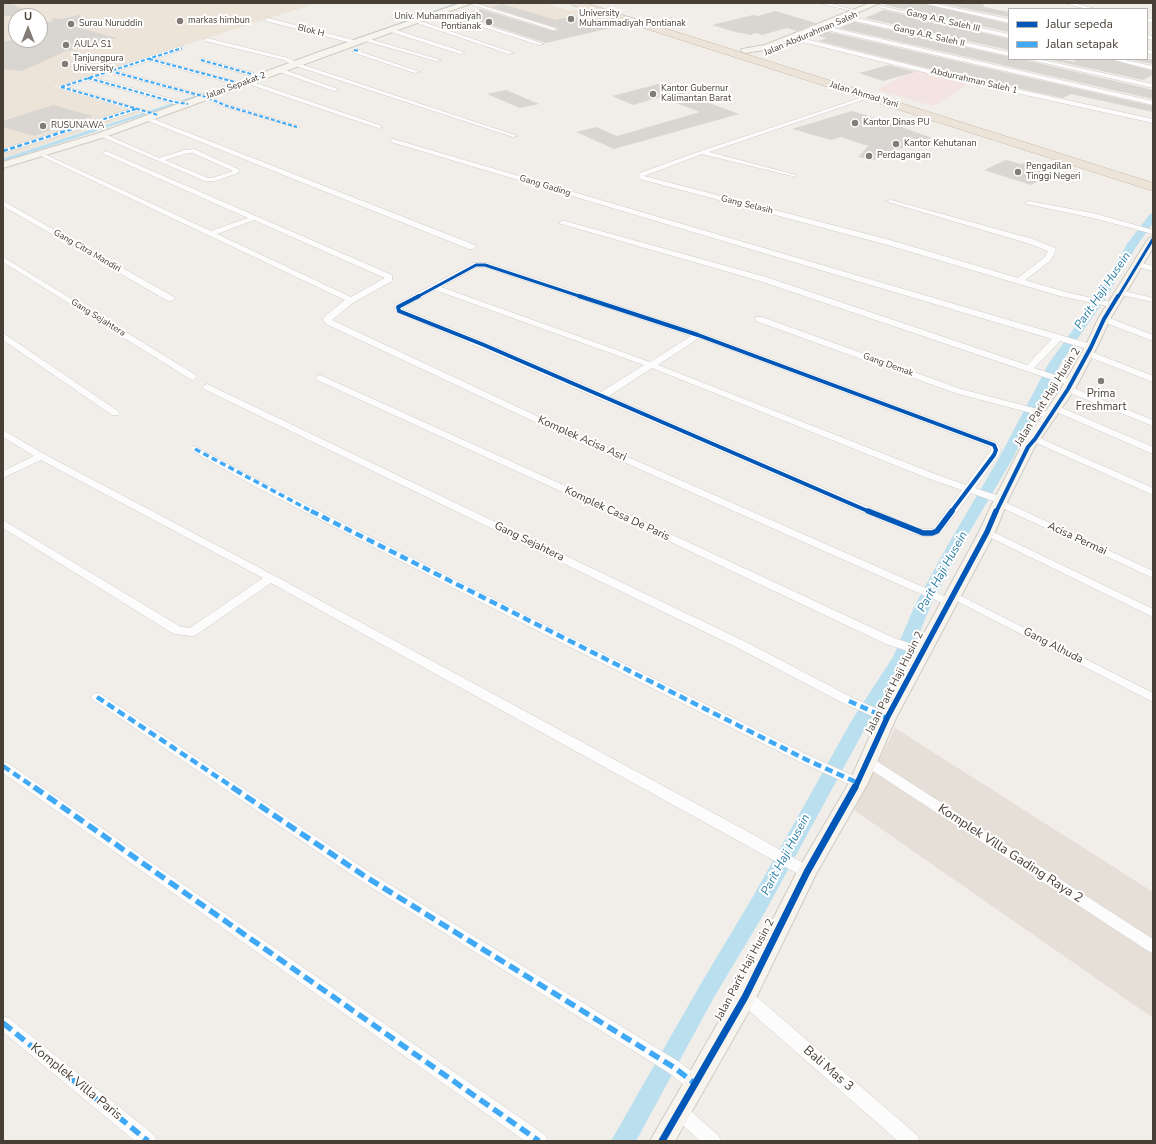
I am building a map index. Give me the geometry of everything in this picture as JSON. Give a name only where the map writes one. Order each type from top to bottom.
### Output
[{"type":"highway","name":"Jalan Ahmad Yani","points":[[575,3],[1153,188]]},
{"type":"highway","name":"Jalan Ahmad Yani","points":[[591,3],[1153,179]]},
{"type":"highway","points":[[921,113],[933,109]]},
{"type":"street","name":"Jalan Sepakat 2","points":[[3,165],[102,135],[152,115],[279,70],[292,62],[373,36],[412,20],[469,3]]},
{"type":"street","points":[[469,3],[555,29]]},
{"type":"street","points":[[821,3],[856,11]]},
{"type":"street","name":"Jalan Abdurahman Saleh","points":[[760,56],[790,40],[856,11],[886,3]]},
{"type":"street","points":[[924,3],[1008,21]]},
{"type":"street","points":[[1066,3],[1089,8]]},
{"type":"street","name":"Jalan Abdurahman Saleh","points":[[744,51],[767,47],[790,40],[824,28],[877,5]]},
{"type":"street","name":"Gang A.R. Saleh III","points":[[877,5],[1008,36]]},
{"type":"street","points":[[446,10],[541,44]]},
{"type":"street","points":[[394,17],[412,20],[511,53]]},
{"type":"street","name":"Gang A.R. Saleh II","points":[[848,18],[1008,54]]},
{"type":"street","name":"Blok H","points":[[268,20],[349,43],[359,51],[355,52],[417,72]]},
{"type":"street","points":[[824,28],[1153,103]]},
{"type":"street","points":[[390,30],[462,52]]},
{"type":"street","points":[[373,36],[419,49]]},
{"type":"street","points":[[364,39],[438,60]]},
{"type":"street","points":[[207,40],[292,62],[515,136]]},
{"type":"street","name":"Abdurrahman Saleh 1","points":[[790,40],[1153,121]]},
{"type":"street","points":[[182,48],[61,87],[152,115],[472,247]]},
{"type":"street","points":[[149,59],[243,83],[380,126]]},
{"type":"street","points":[[201,60],[259,76]]},
{"type":"street","points":[[1035,60],[1153,86]]},
{"type":"street","points":[[1117,60],[1153,68]]},
{"type":"street","points":[[279,70],[336,90]]},
{"type":"street","points":[[110,71],[205,96],[228,106],[297,127]]},
{"type":"street","points":[[88,78],[185,104]]},
{"type":"street","name":"Gang Selasih","points":[[868,97],[703,152],[642,174],[641,176],[680,188],[887,242],[1086,300],[1110,305]]},
{"type":"street","points":[[3,150],[136,109]]},
{"type":"street","points":[[102,135],[159,160],[207,180],[213,180],[236,172],[237,170],[194,151],[187,151],[159,160]]},
{"type":"street","name":"Gang Gading","points":[[393,141],[1062,339],[1153,378]]},
{"type":"street","points":[[703,152],[794,176]]},
{"type":"street","points":[[106,153],[254,218]]},
{"type":"street","points":[[40,154],[351,300]]},
{"type":"street","points":[[889,201],[1030,241],[1052,250],[1048,258],[1019,281]]},
{"type":"street","points":[[1029,202],[1153,232]]},
{"type":"street","name":"Gang Citra Mandiri","points":[[3,203],[171,299]]},
{"type":"street","points":[[211,234],[254,218]]},
{"type":"street","name":"Komplek Acisa Asri","points":[[254,218],[389,277],[389,279],[351,300],[327,320],[568,434],[911,586]]},
{"type":"street","points":[[562,223],[763,279],[1047,375],[1153,423]]},
{"type":"street","name":"Jalan Parit Haji Husin 2","points":[[662,1141],[678,1110],[745,997],[804,870],[867,761],[883,717],[918,651],[988,532],[999,500],[1110,305],[1146,267],[1153,239]]},
{"type":"street","name":"Gang Sejahtera","points":[[3,259],[193,377]]},
{"type":"street","points":[[476,265],[485,265],[698,335],[994,445],[996,450],[972,491],[937,531],[932,533],[923,533],[484,345],[399,311],[398,307],[476,265]]},
{"type":"street","name":"Acisa Permai","points":[[434,287],[651,365],[972,491],[999,500],[1153,575]]},
{"type":"street","points":[[1110,305],[1153,300]]},
{"type":"street","points":[[1110,305],[1153,338]]},
{"type":"street","name":"Gang Demak","points":[[759,318],[958,391],[1019,407],[1049,412],[1153,451]]},
{"type":"street","points":[[602,396],[698,335]]},
{"type":"street","points":[[3,336],[115,414]]},
{"type":"street","points":[[1028,369],[1062,339]]},
{"type":"street","name":"Komplek Casa De Paris","points":[[320,378],[648,528],[890,641],[918,651]]},
{"type":"street","name":"Gang Sejahtera","points":[[207,387],[742,645],[849,701],[883,717]]},
{"type":"street","points":[[3,433],[42,456],[271,578],[750,839],[804,870]]},
{"type":"street","points":[[1035,439],[1153,492]]},
{"type":"street","points":[[195,449],[260,485],[806,760],[855,782]]},
{"type":"street","points":[[3,475],[42,456]]},
{"type":"street","points":[[3,523],[178,631],[192,632],[271,578]]},
{"type":"street","points":[[988,532],[1153,613]]},
{"type":"street","name":"Gang Alhuda","points":[[911,586],[948,598],[1153,698]]},
{"type":"street","points":[[98,697],[366,876],[655,1057],[675,1068],[694,1083]]},
{"type":"street","name":"Komplek Villa Gading Raya 2","points":[[867,761],[1153,947]]},
{"type":"street","points":[[3,766],[538,1141]]},
{"type":"street","name":"Bali Mas 3","points":[[745,997],[912,1141]]},
{"type":"street","name":"Komplek Villa Paris","points":[[3,1023],[148,1141]]},
{"type":"street","points":[[678,1110],[712,1141]]},
{"type":"shaded area","name":"Tanjungpura University","points":[[3,3],[317,3],[53,87],[140,113],[3,158]]},
{"type":"shaded area","name":"University Muhammadiyah Pontianak","points":[[473,3],[544,3],[570,11],[584,8],[630,24],[579,36]]},
{"type":"shaded area","points":[[915,68],[972,82],[933,106],[878,90]]},
{"type":"shaded area","points":[[895,728],[1153,892],[1153,1018],[854,810]]},
{"type":"building","points":[[3,3],[10,3],[21,8],[8,8],[8,16],[3,16]]},
{"type":"building","points":[[885,3],[921,3],[1008,24],[1008,32],[885,5]]},
{"type":"building","points":[[938,3],[983,3],[984,7],[1008,12],[1008,17]]},
{"type":"building","points":[[502,4],[556,20],[572,16],[609,28],[546,43],[459,15],[481,9],[553,31],[559,30],[558,28],[491,7]]},
{"type":"building","points":[[884,10],[1008,39],[1008,50],[865,18]]},
{"type":"building","points":[[775,11],[816,23],[797,31],[787,28],[762,35],[756,33],[750,35],[739,33],[712,25],[753,15],[758,16]]},
{"type":"building","points":[[80,15],[82,22],[72,26],[117,38],[64,52],[22,71],[3,69],[3,42],[8,41],[8,48],[48,48],[48,22],[53,21],[52,18],[60,19]]},
{"type":"building","points":[[854,22],[1008,57],[1008,60],[1025,60],[1153,90],[1153,99],[839,28]]},
{"type":"building","points":[[820,30],[1153,106],[1153,112],[1071,94],[1063,98],[939,71],[819,41],[827,38],[810,34]]},
{"type":"building","points":[[1153,59],[1153,64],[1132,60]]},
{"type":"building","points":[[1052,60],[1075,62],[1075,60],[1113,60],[1153,71],[1153,75],[1143,80]]},
{"type":"building","points":[[889,65],[915,72],[883,81],[859,73]]},
{"type":"building","points":[[666,82],[687,90],[680,92],[739,114],[614,149],[576,132],[596,127],[617,136],[700,112],[660,97],[633,105],[612,96]]},
{"type":"building","points":[[506,90],[539,104],[520,108],[487,94]]},
{"type":"building","points":[[53,105],[93,116],[34,136],[3,127],[3,121]]},
{"type":"building","points":[[852,111],[932,138],[887,153],[882,151],[875,160],[858,157],[868,146],[841,137],[831,140],[792,129]]},
{"type":"building","name":"Pengadilan Tinggi Negeri","points":[[1006,160],[1021,164],[1027,162],[1043,167],[1037,169],[1053,174],[1031,185],[984,170]]},
{"type":"waterway","points":[[334,47],[460,3]]},
{"type":"waterway","points":[[95,130],[226,87]]},
{"type":"waterway","points":[[3,160],[98,129]]},
{"type":"waterway","name":"Parit Haji Husein","points":[[623,1141],[706,993],[758,906],[861,720],[886,683],[901,657],[923,605],[956,543],[1006,458],[1055,363],[1100,299],[1131,246],[1153,216]]},
{"type":"marked path","points":[[61,87],[182,48]]},
{"type":"marked path","points":[[354,50],[359,51]]},
{"type":"marked path","points":[[149,59],[242,84]]},
{"type":"marked path","points":[[201,60],[262,77]]},
{"type":"marked path","points":[[110,71],[206,97],[227,106],[297,127]]},
{"type":"marked path","points":[[88,78],[174,102],[188,104]]},
{"type":"marked path","points":[[61,87],[158,115]]},
{"type":"marked path","points":[[3,151],[136,109]]},
{"type":"marked path","points":[[195,449],[260,485],[524,619],[807,760],[858,783]]},
{"type":"marked path","points":[[97,697],[366,877],[675,1068],[694,1083]]},
{"type":"marked path","points":[[849,701],[887,718]]},
{"type":"marked path","points":[[3,766],[539,1141]]},
{"type":"marked path","points":[[3,1023],[148,1141]]},
{"type":"cycle path","points":[[662,1141],[745,997],[807,872],[858,783],[887,718],[987,532],[1001,500],[1028,447],[1035,439],[1068,389],[1091,347],[1104,319],[1153,239]]},
{"type":"cycle path","points":[[476,265],[485,265],[698,335],[994,445],[996,450],[994,455],[937,531],[932,533],[915,531],[484,345],[399,311],[398,307],[476,265]]},
{"type":"place","name":"University Muhammadiyah Pontianak","points":[[571,19]]},
{"type":"place","name":"markas himbun","points":[[180,21]]},
{"type":"place","name":"Univ. Muhammadiyah Pontianak","points":[[489,22]]},
{"type":"place","name":"Surau Nuruddin","points":[[71,24]]},
{"type":"place","name":"AULA S1","points":[[66,45]]},
{"type":"place","name":"Tanjungpura University","points":[[65,64]]},
{"type":"place","name":"Kantor Gubernur Kalimantan Barat","points":[[653,94]]},
{"type":"place","name":"Kantor Dinas PU","points":[[855,123]]},
{"type":"place","name":"RUSUNAWA","points":[[43,126]]},
{"type":"place","name":"Kantor Kehutanan","points":[[896,144]]},
{"type":"place","name":"Perdagangan","points":[[869,156]]},
{"type":"place","name":"Pengadilan Tinggi Negeri","points":[[1018,172]]},
{"type":"place","name":"Prima Freshmart","points":[[1101,381]]}]
